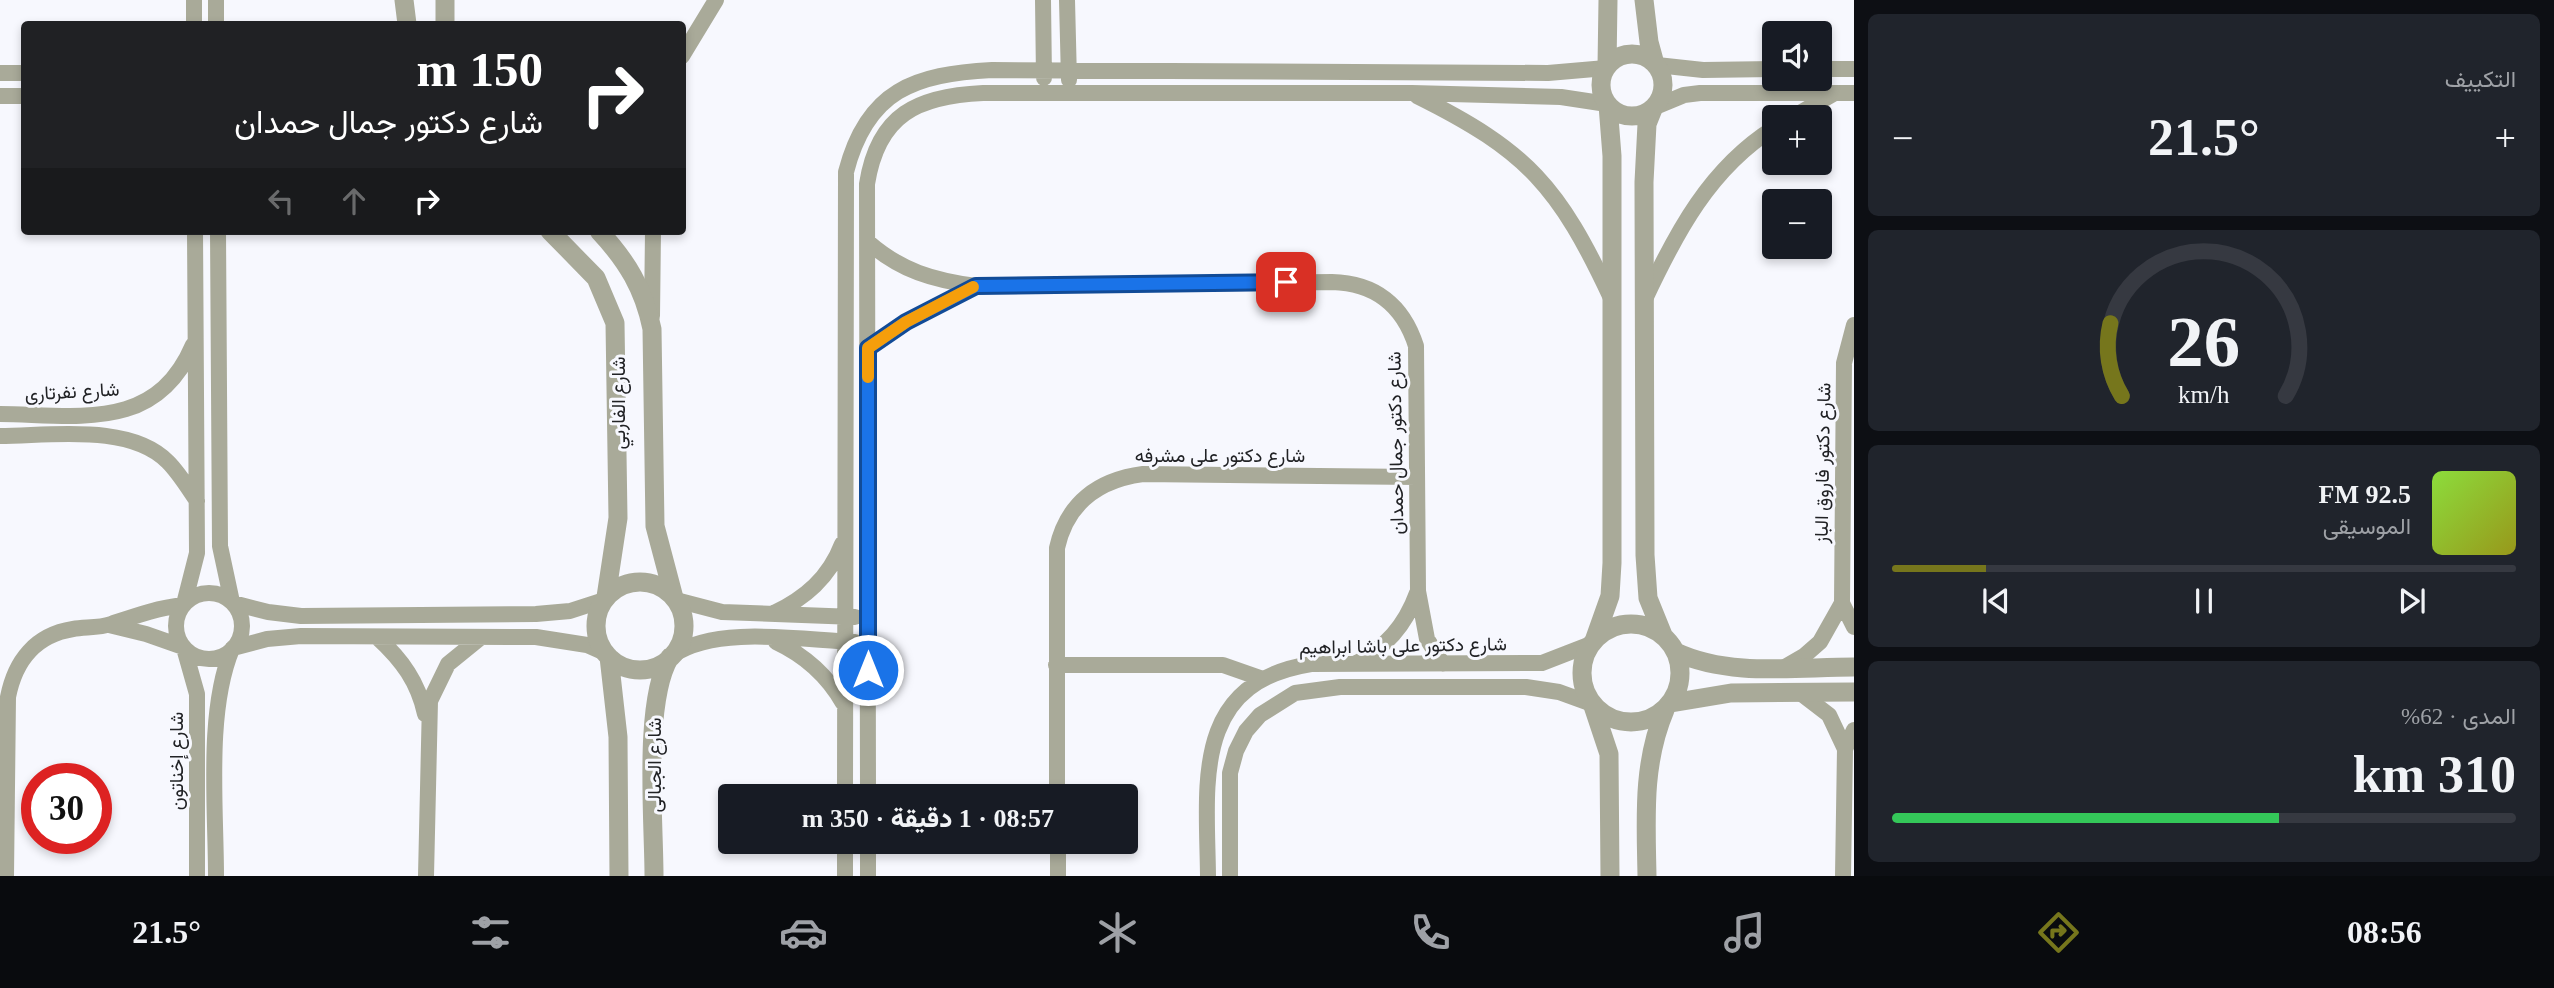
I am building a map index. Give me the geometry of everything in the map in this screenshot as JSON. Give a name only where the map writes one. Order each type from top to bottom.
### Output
[{"type":"street","points":[[194,0],[194,21]]},
{"type":"street","points":[[216,0],[216,21]]},
{"type":"street","points":[[404,0],[407,21]]},
{"type":"street","points":[[444,21],[445,0]]},
{"type":"street","points":[[686,49],[716,0]]},
{"type":"street","points":[[1043,0],[1044,93]]},
{"type":"street","points":[[1068,0],[1069,93]]},
{"type":"street","points":[[1608,0],[1606,67],[1601,86],[1607,105],[1612,156],[1612,581],[1606,612],[1582,668],[1582,681],[1609,754],[1610,876]]},
{"type":"street","points":[[1644,0],[1649,42],[1664,82],[1663,91],[1647,124],[1645,143],[1645,578],[1654,618],[1676,652],[1681,678],[1656,731],[1647,772],[1647,876]]},
{"type":"street","points":[[845,784],[845,194],[849,161],[860,131],[889,98],[907,86],[949,72],[1069,70],[1548,73],[1606,67],[1625,55],[1636,54],[1656,65],[1703,70],[1762,69]]},
{"type":"street","points":[[1832,69],[1854,69]]},
{"type":"street","points":[[0,73],[21,72]]},
{"type":"street","points":[[1412,93],[1487,132],[1544,181],[1586,244],[1612,300]]},
{"type":"street","points":[[868,784],[867,194],[871,162],[879,142],[891,124],[908,110],[929,99],[953,94],[1412,93],[1561,97],[1607,105],[1625,116],[1645,114],[1684,95],[1700,93],[1854,93]]},
{"type":"street","points":[[1814,105],[1836,93]]},
{"type":"street","points":[[0,96],[21,96]]},
{"type":"street","points":[[1644,301],[1679,229],[1698,201],[1743,152],[1762,137]]},
{"type":"street","points":[[845,194],[867,194]]},
{"type":"street","points":[[183,647],[176,630],[195,570],[195,235]]},
{"type":"street","points":[[216,876],[217,712],[221,680],[242,630],[220,546],[218,235]]},
{"type":"street","name":"شارع الفاربي","points":[[554,235],[596,278],[615,323],[618,518],[605,598]]},
{"type":"street","name":"شارع الفاربي","points":[[602,235],[630,267],[640,286],[652,329],[655,526],[675,599]]},
{"type":"street","points":[[652,329],[653,235]]},
{"type":"street","name":"شارع دكتور جمال حمدان","points":[[868,242],[892,262],[921,276],[976,286],[1332,282],[1364,286],[1392,304],[1411,330],[1416,346],[1418,591],[1427,639],[1443,664]]},
{"type":"street","name":"شارع دكتور جمال حمدان","points":[[868,348],[906,322],[976,286]]},
{"type":"street","name":"شارع دكتور فاروق الباز","points":[[1785,667],[1820,642],[1842,603],[1848,475],[1843,363],[1854,325]]},
{"type":"street","name":"شارع نفرتارى","points":[[0,414],[96,415],[136,408],[170,385],[183,369],[195,340]]},
{"type":"street","points":[[0,436],[115,436],[134,441],[167,461],[197,501]]},
{"type":"street","points":[[0,445],[20,436]]},
{"type":"street","name":"شارع دكتور على مشرفه","points":[[1057,784],[1055,570],[1060,533],[1075,506],[1100,487],[1143,474],[1417,477]]},
{"type":"street","points":[[771,615],[810,592],[825,576],[845,536]]},
{"type":"street","points":[[6,876],[8,697],[12,677],[28,652],[52,635],[109,625],[143,612],[183,604],[198,594],[207,592],[233,603],[268,612],[301,616],[536,614],[570,611],[605,598],[616,589],[640,582],[653,584],[675,599],[713,611],[868,618]]},
{"type":"street","name":"شارع دكتور جمال حمدان","points":[[1355,664],[1372,654],[1394,634],[1411,610],[1418,591]]},
{"type":"street","points":[[605,598],[596,621],[599,643],[607,655]]},
{"type":"street","points":[[672,656],[679,645],[683,622],[675,599]]},
{"type":"street","name":"شارع دكتور فاروق الباز","points":[[1842,603],[1854,627]]},
{"type":"street","points":[[1592,643],[1615,626],[1628,624],[1653,628],[1663,635]]},
{"type":"street","points":[[109,625],[146,634],[183,647],[199,658],[208,659],[217,658],[233,648],[284,636],[553,639],[587,645],[628,669],[640,670],[651,669],[688,645],[705,640],[771,639],[868,643]]},
{"type":"street","points":[[378,638],[411,674],[427,721]]},
{"type":"street","points":[[426,876],[427,721],[436,681],[448,664],[480,638]]},
{"type":"street","points":[[771,639],[807,659],[822,673],[845,706]]},
{"type":"street","name":"شارع دكتور على باشا ابراهيم","points":[[1208,876],[1206,772],[1209,753],[1225,716],[1242,695],[1263,679],[1303,665],[1542,663],[1592,643]]},
{"type":"street","name":"شارع إخناتون","points":[[183,647],[197,694],[197,876]]},
{"type":"street","points":[[1676,652],[1711,665],[1854,667]]},
{"type":"street","name":"شارع الجبالى","points":[[607,655],[618,737],[619,876]]},
{"type":"street","name":"شارع الجبالى","points":[[654,876],[655,700],[663,670],[672,656]]},
{"type":"street","points":[[1056,665],[1223,665],[1263,679]]},
{"type":"street","points":[[1230,876],[1230,773],[1246,731],[1276,702],[1316,687],[1526,687],[1559,692],[1628,723],[1641,722],[1668,707],[1731,693],[1854,692]]},
{"type":"street","points":[[1799,692],[1829,715],[1844,749],[1843,876]]},
{"type":"street","points":[[1225,716],[1246,731]]},
{"type":"street","points":[[1844,749],[1854,730]]},
{"type":"street","points":[[845,854],[845,876]]},
{"type":"street","points":[[868,854],[868,876]]},
{"type":"street","points":[[1058,854],[1058,876]]},
{"type":"slow traffic","points":[[868,377],[868,348],[906,322],[973,287]]},
{"type":"route","points":[[868,670],[868,348],[906,322],[976,286],[1286,282]]}]
